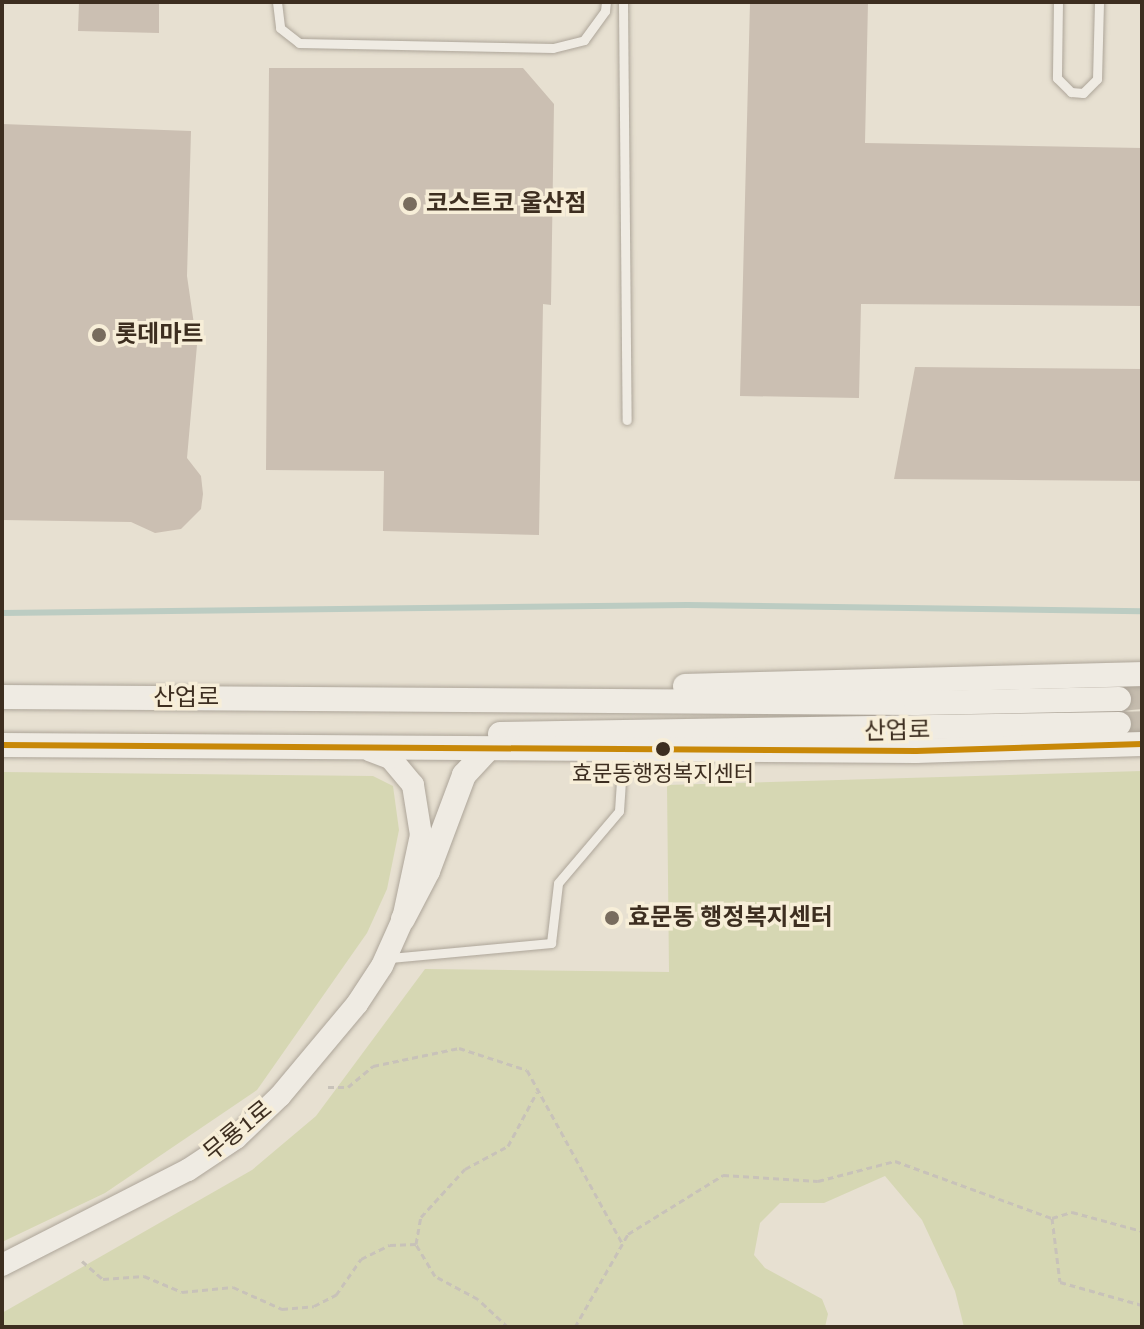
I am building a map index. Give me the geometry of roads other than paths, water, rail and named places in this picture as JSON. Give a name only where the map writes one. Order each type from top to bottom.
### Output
[{"type":"main road","name":"산업로","points":[[371,698],[1142,674]]},
{"type":"main road","name":"산업로","points":[[6,696],[916,703],[1119,699]]},
{"type":"main road","name":"산업로","points":[[2,733],[900,731],[1119,724]]},
{"type":"main road","name":"산업로","points":[[2,745],[369,750],[916,751],[1142,744]]},
{"type":"main road","points":[[403,919],[428,871],[460,784],[487,750]]},
{"type":"street","name":"무룡1로","points":[[2,1265],[175,1177],[236,1138],[322,1048],[386,958],[403,919],[417,869],[420,807],[403,768],[369,750]]},
{"type":"lane","points":[[277,2],[280,28],[299,43],[553,48],[584,40],[605,11],[606,2]]},
{"type":"lane","points":[[623,2],[627,420]]},
{"type":"lane","points":[[1058,2],[1057,78],[1071,92],[1083,93],[1097,79],[1099,2]]},
{"type":"lane","points":[[386,958],[551,943],[558,883],[619,811],[623,751]]},
{"type":"waterway","points":[[2,613],[687,605],[1142,611]]},
{"type":"tunnel","points":[[1119,699],[1142,697]]},
{"type":"tunnel","points":[[1119,724],[1142,723]]},
{"type":"place","name":"코스트코 울산점","points":[[410,204]]},
{"type":"place","name":"롯데마트","points":[[99,335]]},
{"type":"place","name":"효문동행정복지센터","points":[[663,749]]},
{"type":"place","name":"효문동 행정복지센터","points":[[612,918]]}]
